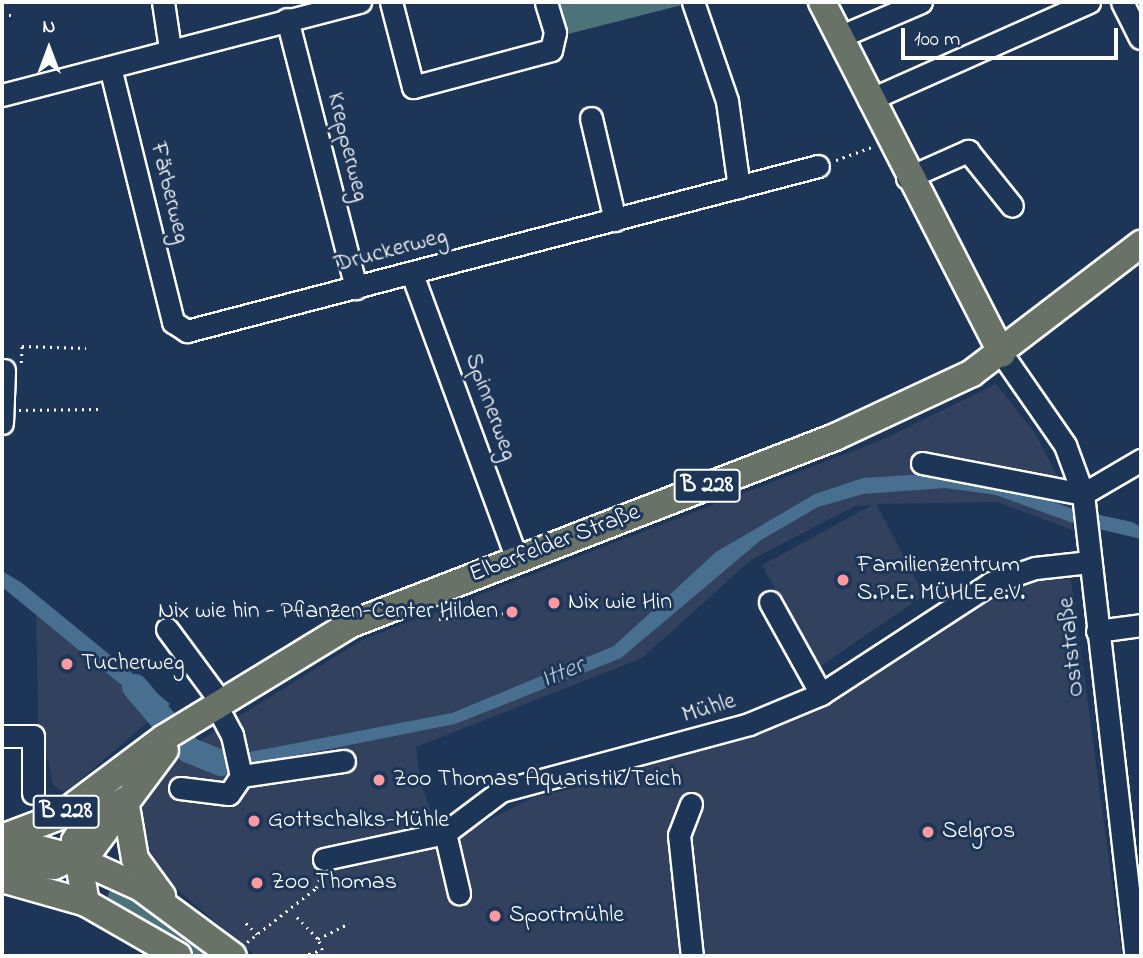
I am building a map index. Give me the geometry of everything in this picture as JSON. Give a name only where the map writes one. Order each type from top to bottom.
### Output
[{"type":"main road","points":[[822,2],[907,178],[1002,354]]},
{"type":"main road","name":"Elberfelder Straße","points":[[2,839],[60,816],[218,703],[351,624],[897,412],[1002,354],[1141,244]]},
{"type":"main road","name":"Elberfelder Straße","points":[[75,858],[92,848],[173,736]]},
{"type":"main road","points":[[86,903],[75,858],[78,828],[121,770]]},
{"type":"main road","points":[[125,800],[135,859],[161,889],[163,901]]},
{"type":"main road","points":[[2,839],[75,858],[163,901],[238,951]]},
{"type":"main road","name":"B 228","points":[[2,860],[54,866],[75,858]]},
{"type":"main road","points":[[2,879],[86,903],[178,956]]},
{"type":"street","points":[[163,2],[170,49]]},
{"type":"street","points":[[2,95],[170,49],[360,2]]},
{"type":"street","points":[[391,2],[413,87],[551,50],[555,32],[546,2]]},
{"type":"street","points":[[693,2],[727,101],[739,187]]},
{"type":"street","points":[[839,37],[877,10],[921,2]]},
{"type":"street","points":[[869,100],[1066,6],[1089,2]]},
{"type":"street","points":[[1122,2],[1140,38]]},
{"type":"street","name":"Krepperweg","points":[[287,19],[356,288]]},
{"type":"street","name":"Färberweg","points":[[110,67],[180,330]]},
{"type":"street","points":[[591,118],[615,220]]},
{"type":"street","points":[[907,178],[968,151],[1012,206]]},
{"type":"street","name":"Druckerweg","points":[[180,330],[412,274],[818,166]]},
{"type":"street","name":"Spinnerweg","points":[[412,274],[517,559]]},
{"type":"street","name":"Oststraße","points":[[1002,354],[1065,445],[1085,511],[1136,956]]},
{"type":"street","points":[[2,424],[4,370]]},
{"type":"street","points":[[922,463],[1085,511],[1141,460]]},
{"type":"street","name":"Mühle","points":[[326,859],[445,833],[501,791],[689,743],[821,694],[991,583],[1035,568],[1090,562]]},
{"type":"street","points":[[770,602],[821,694]]},
{"type":"street","points":[[1097,631],[1141,625]]},
{"type":"street","points":[[167,629],[218,703],[235,748],[241,776],[229,794],[180,788]]},
{"type":"street","points":[[2,736],[33,736],[33,793]]},
{"type":"street","points":[[241,776],[345,761]]},
{"type":"street","points":[[691,804],[679,835],[692,956]]},
{"type":"street","points":[[445,833],[459,893]]},
{"type":"path","points":[[2,17],[13,14]]},
{"type":"path","points":[[818,166],[888,139]]},
{"type":"path","points":[[4,370],[21,370],[22,346],[86,348]]},
{"type":"path","points":[[2,412],[102,409]]},
{"type":"path","points":[[439,619],[505,613]]},
{"type":"path","points":[[238,951],[316,888],[326,859]]},
{"type":"path","points":[[298,917],[318,939],[322,952],[302,956]]},
{"type":"path","points":[[246,923],[257,934]]},
{"type":"path","points":[[318,939],[349,923]]},
{"type":"shaded area","points":[[996,384],[1035,433],[1072,505],[1073,530],[997,502],[876,504],[924,595],[818,668],[762,565],[872,505],[855,506],[751,560],[642,658],[416,747],[420,780],[440,837],[479,825],[534,797],[589,785],[588,779],[762,733],[813,709],[958,610],[1025,580],[1071,579],[1122,956],[256,956],[155,871],[143,852],[141,809],[163,774],[193,745],[362,640],[884,439]]},
{"type":"shaded area","name":"Tucherweg","points":[[36,613],[157,714],[65,793],[53,785],[49,761],[39,756]]},
{"type":"green space","points":[[559,2],[680,2],[682,5],[568,34]]},
{"type":"green space","points":[[112,884],[216,956],[191,956],[105,904]]},
{"type":"water","points":[[943,473],[996,480],[1072,509],[1132,522],[1141,527],[1141,539],[1073,523],[996,495],[945,488],[863,494],[818,507],[761,540],[621,658],[455,724],[224,770],[195,766],[185,753],[193,745],[224,757],[452,713],[614,646],[716,552],[815,494],[863,478]]},
{"type":"water","points":[[2,571],[22,583],[170,704],[157,714],[2,587]]},
{"type":"waterway","name":"Itter","points":[[135,687],[189,750],[221,763]]},
{"type":"place","name":"Familienzentrum S.P.E. MÜHLE e.V.","points":[[843,580]]},
{"type":"place","name":"Nix wie Hin","points":[[554,603]]},
{"type":"place","name":"Nix wie hin - Pflanzen-Center Hilden","points":[[512,612]]},
{"type":"place","name":"Tucherweg","points":[[67,664]]},
{"type":"place","name":"Zoo Thomas Aquaristik/Teich","points":[[379,780]]},
{"type":"place","name":"Gottschalks-Mühle","points":[[254,821]]},
{"type":"place","name":"Selgros","points":[[928,832]]},
{"type":"place","name":"Zoo Thomas","points":[[257,883]]},
{"type":"place","name":"Sportmühle","points":[[495,916]]}]
